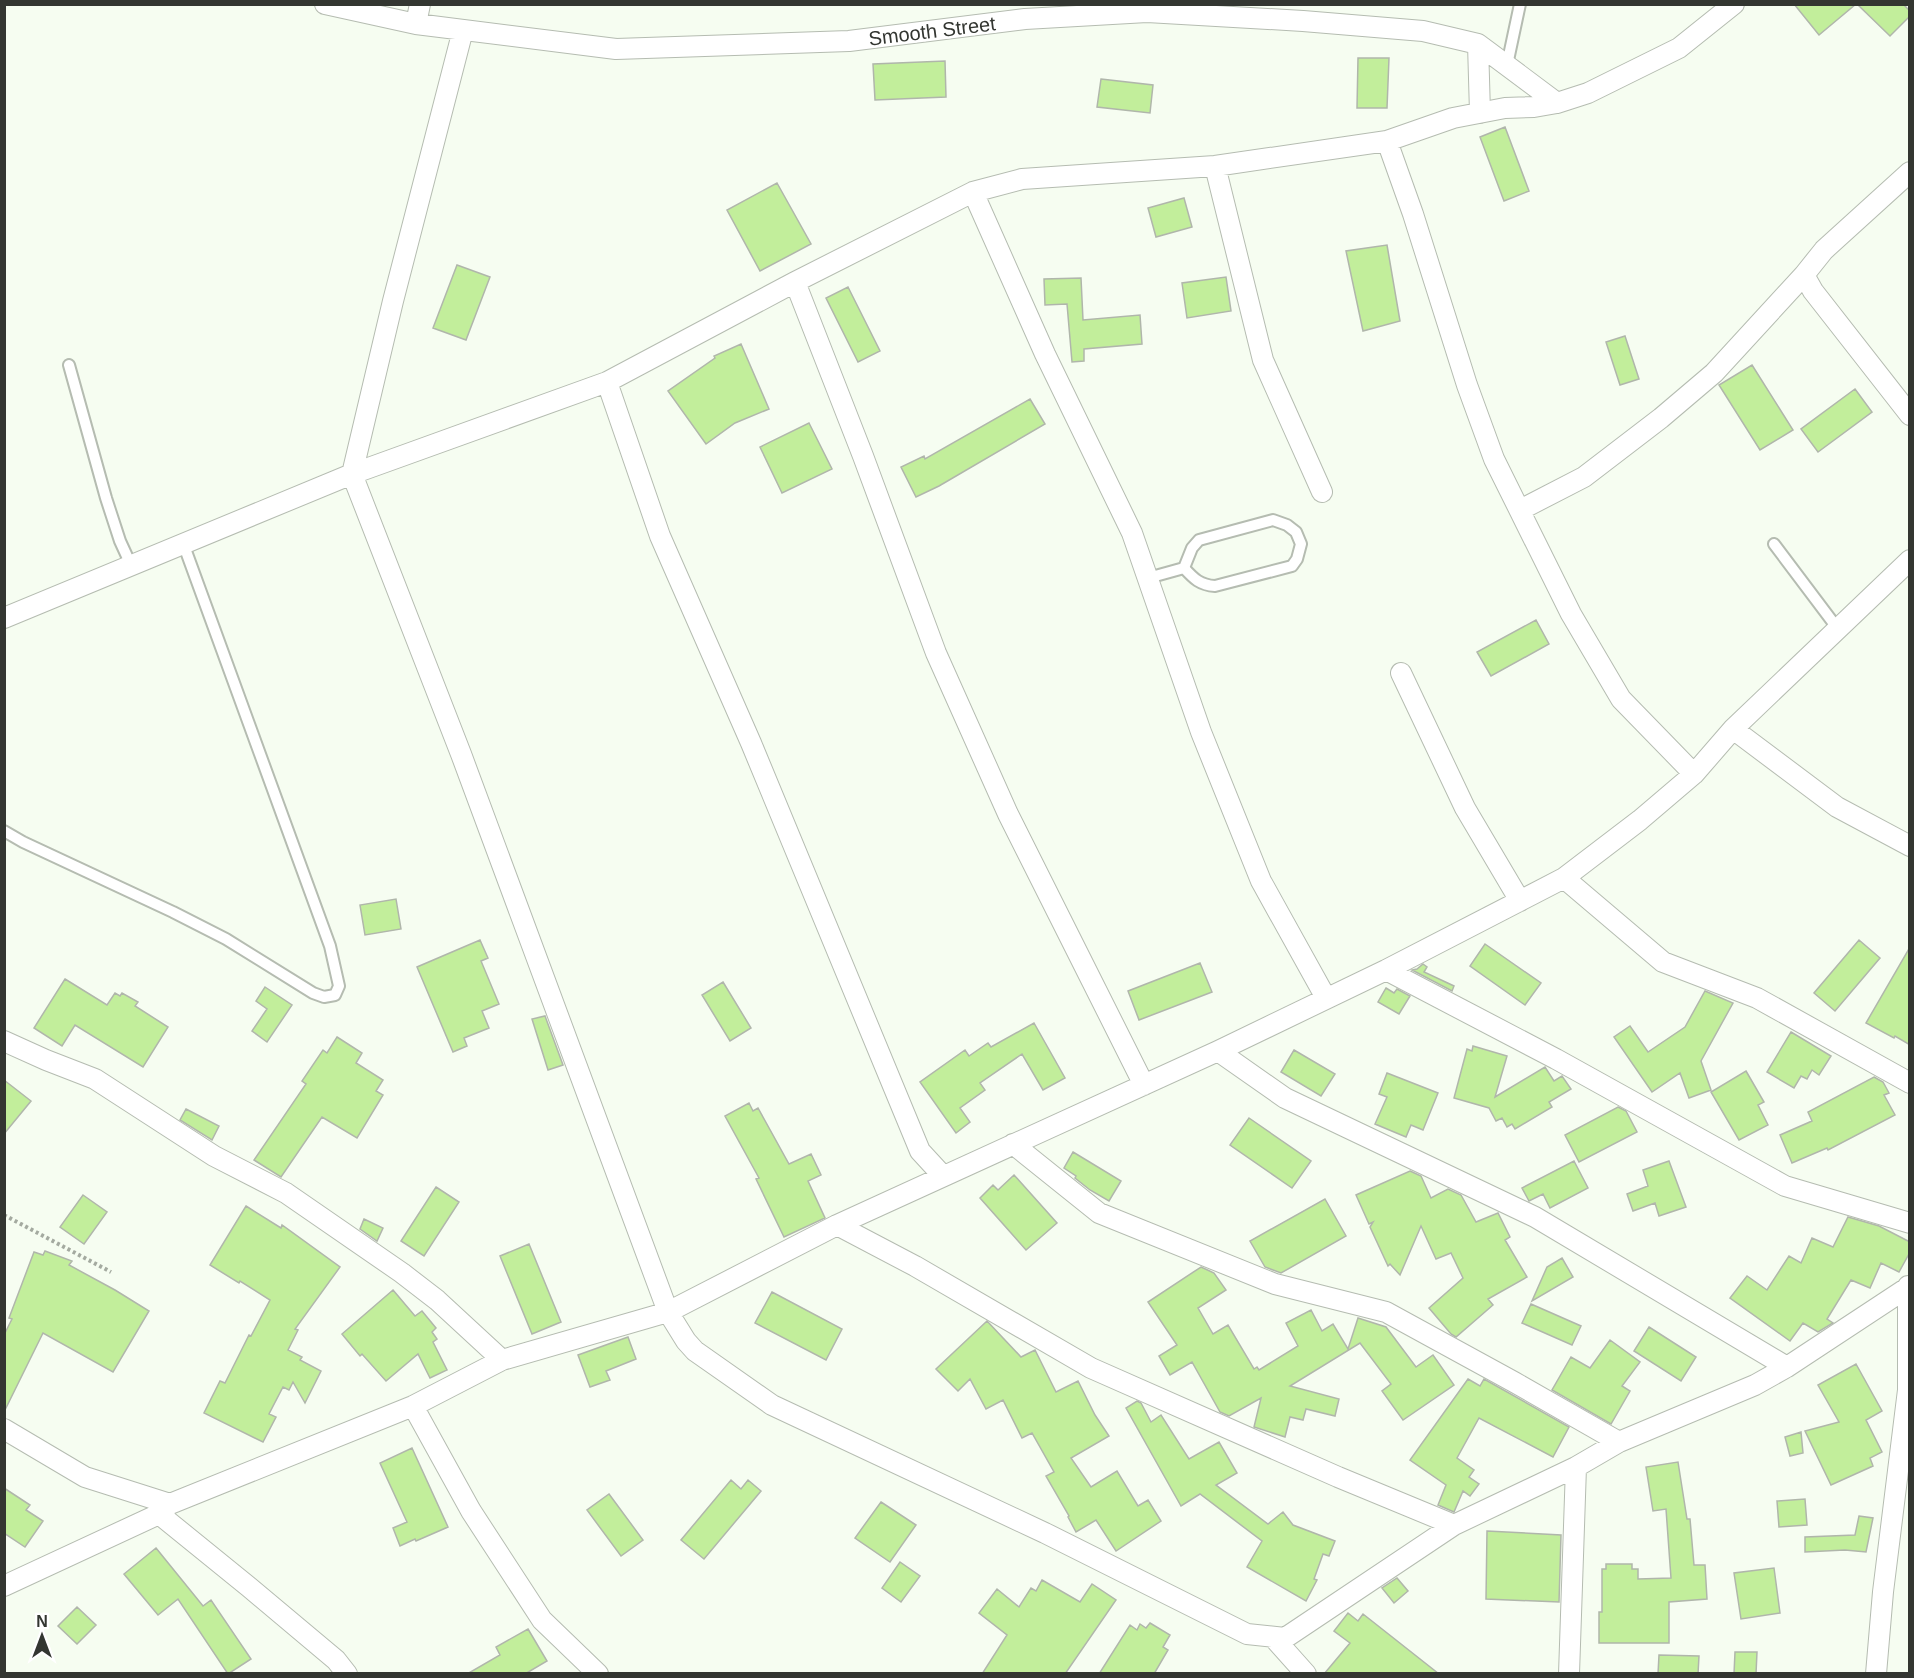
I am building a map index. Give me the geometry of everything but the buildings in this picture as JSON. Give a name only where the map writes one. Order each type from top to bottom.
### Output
[{"type":"street","name":"Smooth Street","points":[[325,4],[416,24],[616,49],[849,41],[986,14],[1025,20],[1147,8],[1423,31],[1478,44],[1557,103]]},
{"type":"street","points":[[416,24],[420,4]]},
{"type":"street","points":[[4,618],[352,474],[607,382],[795,282],[973,192],[1022,179],[1215,166],[1387,141],[1454,118],[1505,108],[1557,103],[1588,93],[1679,48],[1734,4]]},
{"type":"street","points":[[463,30],[393,301],[352,474],[461,754],[668,1312],[695,1351],[772,1405],[1045,1533],[1247,1634],[1285,1638],[1454,1525],[1576,1467],[1619,1442],[1755,1385],[1787,1368],[1909,1286]]},
{"type":"street","points":[[1478,44],[1480,113]]},
{"type":"street","points":[[1387,141],[1413,214],[1467,386],[1494,459],[1571,614],[1621,699],[1694,774]]},
{"type":"street","points":[[1215,166],[1263,360],[1322,492]]},
{"type":"street","points":[[1520,510],[1584,477],[1661,418],[1714,373],[1824,250],[1910,172]]},
{"type":"street","points":[[973,192],[1045,354],[1132,533],[1201,732],[1261,881],[1326,998]]},
{"type":"street","points":[[1804,275],[1823,305],[1910,415]]},
{"type":"street","points":[[795,282],[936,652],[1008,814],[1144,1084]]},
{"type":"street","points":[[607,382],[660,536],[751,743],[920,1150],[943,1176]]},
{"type":"street","points":[[4,1586],[165,1509],[413,1406],[502,1360],[668,1312],[837,1225],[1218,1051],[1386,970],[1564,878],[1640,820],[1694,774],[1732,729],[1910,560]]},
{"type":"street","points":[[1401,673],[1465,808],[1520,901]]},
{"type":"street","points":[[1732,729],[1837,807],[1910,846]]},
{"type":"street","points":[[1564,878],[1663,962],[1757,998],[1910,1083]]},
{"type":"street","points":[[1386,970],[1556,1059],[1785,1186],[1910,1223]]},
{"type":"street","points":[[4,1041],[95,1079],[214,1156],[286,1194],[402,1273],[437,1300],[502,1360]]},
{"type":"street","points":[[1218,1051],[1285,1098],[1535,1217],[1787,1368]]},
{"type":"street","points":[[1013,1144],[1099,1213],[1275,1284],[1386,1312],[1619,1442]]},
{"type":"street","points":[[837,1225],[915,1266],[1091,1368],[1338,1477],[1454,1525]]},
{"type":"street","points":[[1876,1674],[1883,1592],[1908,1390],[1909,1286]]},
{"type":"street","points":[[413,1406],[471,1511],[543,1620],[598,1674]]},
{"type":"street","points":[[4,1429],[85,1477],[165,1509],[249,1587],[336,1660],[347,1674]]},
{"type":"street","points":[[1569,1674],[1576,1467]]},
{"type":"street","points":[[1272,1637],[1306,1674]]},
{"type":"lane","points":[[1507,65],[1520,4]]},
{"type":"lane","points":[[69,365],[106,498],[120,542],[131,565]]},
{"type":"lane","points":[[1273,520],[1287,525],[1296,532],[1300,544],[1298,559],[1292,566],[1215,586],[1203,585],[1184,568],[1192,548],[1199,540],[1273,520]]},
{"type":"lane","points":[[4,831],[226,939],[313,993],[324,997],[335,995],[339,986],[330,946],[183,543]]},
{"type":"lane","points":[[1774,544],[1838,629]]},
{"type":"lane","points":[[1148,578],[1184,568]]},
{"type":"path","points":[[4,1215],[111,1272]]}]
